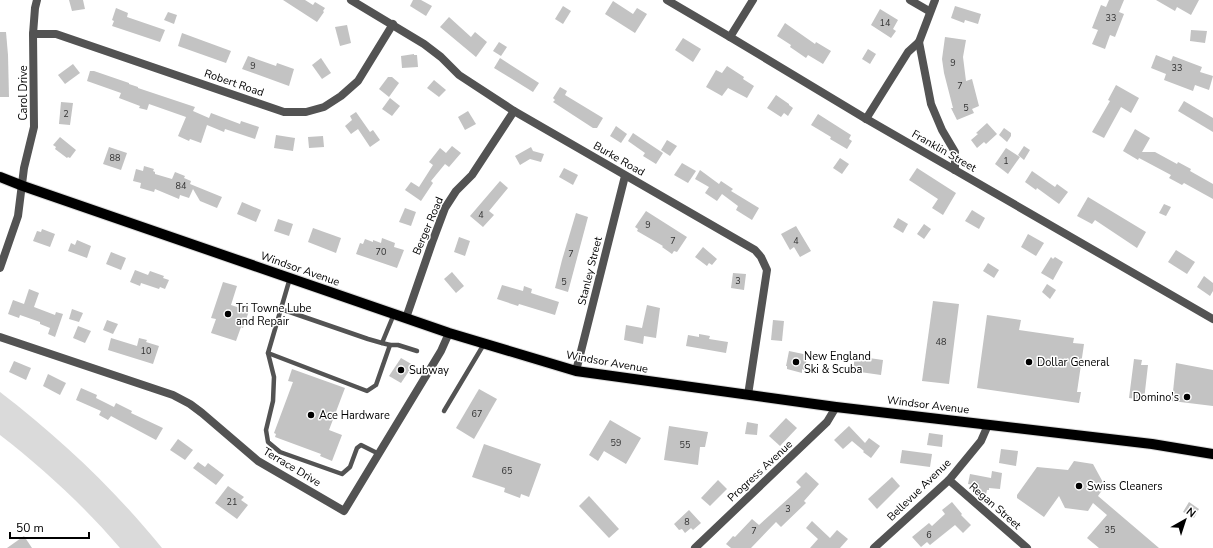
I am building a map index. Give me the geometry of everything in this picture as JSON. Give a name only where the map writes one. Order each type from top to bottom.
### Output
[{"type":"main road","name":"Windsor Avenue","points":[[0,177],[449,333],[576,371],[836,407],[1152,444],[1213,454]]},
{"type":"street","name":"Carol Drive","points":[[23,186],[24,168],[34,126],[33,34],[37,0]]},
{"type":"street","name":"Burke Road","points":[[351,0],[424,44],[441,57],[459,75],[514,111],[755,250],[761,257],[766,270],[748,395]]},
{"type":"street","name":"Franklin Street","points":[[666,0],[730,36],[866,119],[1213,319]]},
{"type":"street","points":[[730,36],[753,0]]},
{"type":"street","points":[[910,0],[930,11]]},
{"type":"street","points":[[866,119],[908,52],[919,42],[935,0]]},
{"type":"street","name":"Robert Road","points":[[33,34],[56,34],[284,112],[306,112],[324,107],[341,96],[358,81],[393,24]]},
{"type":"street","points":[[919,42],[931,104],[942,130],[955,152],[955,170]]},
{"type":"street","name":"Berger Road","points":[[406,318],[445,208],[456,191],[472,174],[514,111]]},
{"type":"street","name":"Stanley Street","points":[[576,371],[625,176]]},
{"type":"street","points":[[0,268],[18,216],[23,186]]},
{"type":"street","name":"Terrace Drive","points":[[0,337],[174,396],[184,401],[202,413],[258,461],[344,511],[442,351],[449,333]]},
{"type":"street","name":"Progress Avenue","points":[[695,548],[827,422],[836,407]]},
{"type":"street","name":"Bellevue Avenue","points":[[874,548],[949,480],[981,441],[988,425]]},
{"type":"street","name":"Regan Street","points":[[949,480],[1027,548]]},
{"type":"lane","points":[[290,278],[268,354],[274,377],[273,401],[266,430],[268,442],[280,452],[342,474],[350,467],[357,448],[360,445],[379,454]]},
{"type":"lane","points":[[281,309],[368,340],[390,345],[398,345],[417,351]]},
{"type":"lane","points":[[382,343],[394,314]]},
{"type":"lane","points":[[444,411],[484,344]]},
{"type":"lane","points":[[268,354],[367,391],[376,385],[390,345]]},
{"type":"shaded area","points":[[0,392],[44,427],[86,465],[125,505],[162,548],[120,548],[63,488],[0,435]]},
{"type":"building","points":[[69,0],[83,0],[85,9],[72,11]]},
{"type":"building","points":[[283,0],[305,0],[313,5],[315,2],[325,8],[317,22]]},
{"type":"building","points":[[413,0],[421,0],[432,6],[426,16],[410,6]]},
{"type":"building","points":[[1109,0],[1124,0],[1119,12],[1124,14],[1115,37],[1110,35],[1105,49],[1092,44],[1098,30],[1092,28],[1101,5],[1106,7]]},
{"type":"building","points":[[1156,0],[1199,0],[1191,15],[1177,7],[1175,11]]},
{"type":"building","points":[[613,1],[633,14],[637,8],[647,14],[635,33],[605,14]]},
{"type":"building","points":[[563,6],[571,11],[563,24],[555,19]]},
{"type":"building","points":[[955,6],[981,14],[978,24],[965,20],[964,23],[951,18]]},
{"type":"building","points":[[116,8],[128,13],[127,17],[165,30],[160,42],[112,26],[114,21],[112,20]]},
{"type":"building","points":[[880,9],[898,20],[893,29],[896,31],[891,38],[871,25]]},
{"type":"building","points":[[168,12],[177,15],[174,24],[164,20]]},
{"type":"building","points":[[449,17],[471,37],[475,32],[487,42],[476,57],[440,27]]},
{"type":"building","points":[[785,23],[815,44],[816,42],[831,51],[823,64],[808,55],[806,58],[790,47],[791,45],[777,36]]},
{"type":"building","points":[[347,25],[351,43],[340,46],[335,27]]},
{"type":"building","points":[[1191,30],[1207,31],[1205,43],[1190,41]]},
{"type":"building","points":[[0,32],[6,32],[9,97],[0,97]]},
{"type":"building","points":[[182,33],[231,51],[226,63],[178,46]]},
{"type":"building","points":[[945,37],[966,40],[963,57],[966,81],[972,79],[979,106],[972,109],[974,113],[957,120],[951,108],[953,108],[944,73],[942,59]]},
{"type":"building","points":[[683,38],[701,49],[693,62],[675,50]]},
{"type":"building","points":[[499,42],[507,47],[501,56],[493,51]]},
{"type":"building","points":[[868,49],[876,54],[870,64],[862,59]]},
{"type":"building","points":[[417,55],[418,67],[402,68],[401,56]]},
{"type":"building","points":[[1156,55],[1171,61],[1173,56],[1202,67],[1200,72],[1213,76],[1209,90],[1195,85],[1193,91],[1164,80],[1166,74],[1151,68]]},
{"type":"building","points":[[248,56],[276,66],[277,63],[294,69],[289,86],[242,69]]},
{"type":"building","points":[[321,58],[331,73],[322,79],[312,65]]},
{"type":"building","points":[[500,58],[539,83],[533,92],[494,68]]},
{"type":"building","points":[[73,64],[80,73],[65,84],[58,75]]},
{"type":"building","points":[[727,66],[744,77],[743,79],[754,86],[747,98],[728,88],[722,96],[706,87],[716,70],[722,73]]},
{"type":"building","points":[[90,71],[129,83],[138,88],[195,107],[193,111],[209,118],[211,113],[240,124],[241,121],[259,127],[255,139],[225,129],[224,132],[207,125],[201,143],[190,139],[189,141],[178,136],[186,117],[149,104],[147,110],[139,108],[140,106],[119,98],[121,93],[87,81]]},
{"type":"building","points":[[388,77],[392,77],[399,83],[389,97],[379,89]]},
{"type":"building","points":[[434,80],[446,90],[439,97],[427,88]]},
{"type":"building","points":[[1116,85],[1139,98],[1131,113],[1121,107],[1104,138],[1092,132],[1110,101],[1108,100]]},
{"type":"building","points":[[560,87],[567,91],[565,95],[603,118],[597,128],[593,128],[553,102],[555,100],[553,98]]},
{"type":"building","points":[[776,95],[793,108],[788,116],[784,113],[781,117],[767,108]]},
{"type":"building","points":[[390,98],[400,106],[392,116],[382,109]]},
{"type":"building","points":[[1184,101],[1213,118],[1213,132],[1178,111]]},
{"type":"building","points":[[61,102],[73,103],[70,125],[59,124]]},
{"type":"building","points":[[468,111],[476,124],[465,130],[458,117]]},
{"type":"building","points":[[356,112],[370,132],[373,130],[380,140],[370,147],[358,129],[351,134],[345,126],[352,120],[350,116]]},
{"type":"building","points":[[818,114],[851,135],[849,139],[852,141],[847,149],[811,125]]},
{"type":"building","points":[[987,123],[997,134],[986,144],[984,142],[977,148],[971,140]]},
{"type":"building","points":[[616,126],[627,134],[621,143],[610,136]]},
{"type":"building","points":[[1004,128],[1011,133],[1011,136],[1007,142],[999,135]]},
{"type":"building","points":[[1135,129],[1150,138],[1142,152],[1155,152],[1177,164],[1178,162],[1191,169],[1190,171],[1213,184],[1213,199],[1184,183],[1182,185],[1169,178],[1171,175],[1139,158],[1138,160],[1123,151]]},
{"type":"building","points":[[633,133],[663,153],[656,164],[643,156],[645,153],[628,141]]},
{"type":"building","points":[[276,135],[295,138],[293,151],[274,148]]},
{"type":"building","points":[[323,136],[324,147],[309,148],[308,137]]},
{"type":"building","points":[[60,137],[76,150],[70,158],[67,158],[55,149],[56,147],[53,145]]},
{"type":"building","points":[[667,140],[677,146],[670,156],[661,150]]},
{"type":"building","points":[[452,146],[461,153],[449,167],[445,164],[431,181],[433,183],[421,201],[405,190],[411,182],[419,187],[433,165],[429,162],[440,148],[446,153]]},
{"type":"building","points":[[1024,146],[1030,150],[1024,160],[1018,155]]},
{"type":"building","points":[[109,147],[127,153],[121,170],[103,164]]},
{"type":"building","points":[[531,147],[533,151],[544,154],[541,162],[530,159],[520,165],[515,156]]},
{"type":"building","points":[[1006,148],[1020,157],[1008,174],[995,164]]},
{"type":"building","points":[[840,158],[849,164],[842,174],[833,168]]},
{"type":"building","points":[[682,163],[696,171],[688,183],[674,175]]},
{"type":"building","points":[[144,166],[154,169],[153,171],[155,174],[172,179],[175,172],[185,176],[184,178],[191,181],[190,184],[222,197],[217,208],[200,201],[193,189],[189,198],[180,195],[179,199],[155,189],[154,192],[140,188],[141,183],[133,181],[136,169],[143,171]]},
{"type":"building","points":[[564,168],[578,175],[573,185],[559,177]]},
{"type":"building","points":[[917,168],[956,193],[943,215],[932,208],[938,199],[909,180]]},
{"type":"building","points":[[700,170],[719,184],[721,181],[733,189],[731,191],[759,208],[752,220],[736,210],[738,206],[722,194],[717,201],[705,193],[709,187],[695,179]]},
{"type":"building","points":[[1032,171],[1055,187],[1057,184],[1068,192],[1059,204],[1037,188],[1036,190],[1025,182]]},
{"type":"building","points":[[500,181],[508,188],[489,211],[494,215],[483,227],[470,216]]},
{"type":"building","points":[[1088,197],[1146,232],[1137,248],[1095,220],[1092,224],[1077,216]]},
{"type":"building","points":[[242,202],[261,210],[256,222],[237,214]]},
{"type":"building","points":[[1164,204],[1171,207],[1166,216],[1159,213]]},
{"type":"building","points":[[405,208],[416,212],[411,226],[399,222]]},
{"type":"building","points":[[972,210],[985,218],[979,229],[965,221]]},
{"type":"building","points":[[646,211],[687,237],[677,252],[674,251],[672,254],[662,247],[663,246],[637,231],[638,229],[635,227]]},
{"type":"building","points":[[576,213],[588,217],[568,292],[555,288]]},
{"type":"building","points":[[898,218],[908,224],[903,233],[893,227]]},
{"type":"building","points":[[278,219],[293,224],[289,236],[274,231]]},
{"type":"building","points":[[924,224],[931,229],[924,239],[917,234]]},
{"type":"building","points":[[796,226],[811,251],[800,257],[794,247],[790,250],[781,234]]},
{"type":"building","points":[[313,228],[341,238],[336,253],[308,242]]},
{"type":"building","points":[[42,229],[55,234],[50,247],[33,241],[37,231],[41,232]]},
{"type":"building","points":[[1028,234],[1044,243],[1036,256],[1021,247]]},
{"type":"building","points":[[459,237],[470,241],[465,256],[454,252]]},
{"type":"building","points":[[382,238],[395,243],[394,247],[404,250],[397,268],[356,254],[360,243],[363,244],[365,239],[381,243]]},
{"type":"building","points":[[77,240],[91,246],[87,258],[68,251],[71,243],[75,245]]},
{"type":"building","points":[[703,247],[717,259],[712,265],[709,263],[707,266],[695,257]]},
{"type":"building","points":[[1176,250],[1195,262],[1187,274],[1168,262]]},
{"type":"building","points":[[111,252],[126,258],[121,270],[106,264]]},
{"type":"building","points":[[1051,257],[1053,259],[1055,257],[1063,262],[1053,280],[1041,273]]},
{"type":"building","points":[[988,263],[999,270],[994,278],[983,271]]},
{"type":"building","points":[[135,270],[148,275],[150,271],[164,276],[163,278],[169,280],[165,289],[160,287],[159,289],[141,283],[140,286],[130,282]]},
{"type":"building","points":[[452,272],[464,286],[456,293],[444,279]]},
{"type":"building","points":[[733,273],[746,274],[744,290],[731,288]]},
{"type":"building","points":[[1204,276],[1213,283],[1213,291],[1210,296],[1197,287]]},
{"type":"building","points":[[223,282],[237,286],[231,305],[249,311],[243,328],[241,327],[236,341],[211,333],[216,319],[211,318]]},
{"type":"building","points":[[1047,284],[1056,290],[1050,299],[1042,292]]},
{"type":"building","points":[[502,285],[523,291],[524,286],[532,289],[531,293],[559,302],[555,315],[497,299]]},
{"type":"building","points":[[29,289],[39,293],[34,307],[55,315],[56,312],[63,314],[55,337],[48,334],[50,328],[40,324],[40,322],[20,315],[19,318],[8,314],[13,300],[24,304]]},
{"type":"building","points":[[933,301],[959,304],[949,384],[922,381]]},
{"type":"building","points":[[647,305],[660,308],[656,338],[644,336],[643,344],[624,340],[626,325],[642,328]]},
{"type":"building","points":[[72,309],[83,313],[79,322],[69,319]]},
{"type":"building","points":[[987,315],[1021,320],[1019,330],[1074,338],[1073,343],[1084,344],[1077,392],[1081,392],[1079,403],[977,388]]},
{"type":"building","points":[[107,320],[118,324],[113,334],[103,330]]},
{"type":"building","points":[[773,320],[784,321],[782,341],[771,340]]},
{"type":"building","points":[[78,326],[91,331],[85,343],[73,338]]},
{"type":"building","points":[[699,334],[710,336],[709,339],[728,342],[726,353],[686,346],[688,335],[699,337]]},
{"type":"building","points":[[111,338],[137,346],[139,338],[159,346],[153,364],[108,350]]},
{"type":"building","points":[[789,351],[808,355],[804,370],[802,369],[802,373],[787,369],[786,366]]},
{"type":"building","points":[[855,356],[883,360],[881,375],[853,371]]},
{"type":"building","points":[[401,358],[413,365],[401,383],[389,376]]},
{"type":"building","points":[[1134,359],[1142,360],[1141,365],[1148,365],[1144,400],[1129,398]]},
{"type":"building","points":[[14,361],[31,368],[26,380],[9,372]]},
{"type":"building","points":[[1176,363],[1213,370],[1213,406],[1172,401]]},
{"type":"building","points":[[292,369],[345,388],[329,430],[342,435],[332,461],[320,456],[321,454],[275,437],[276,434],[274,433],[293,382],[288,381]]},
{"type":"building","points":[[48,374],[66,383],[60,395],[43,386]]},
{"type":"building","points":[[81,388],[97,395],[96,398],[114,407],[116,403],[132,411],[131,413],[163,428],[156,440],[111,416],[108,420],[99,415],[101,411],[76,400]]},
{"type":"building","points":[[479,389],[497,399],[474,439],[456,428]]},
{"type":"building","points":[[786,418],[797,428],[780,446],[769,436]]},
{"type":"building","points":[[610,420],[641,438],[626,464],[604,451],[598,461],[589,455]]},
{"type":"building","points":[[747,422],[758,424],[757,435],[745,434]]},
{"type":"building","points":[[669,426],[708,432],[705,447],[700,447],[698,465],[664,460]]},
{"type":"building","points":[[849,426],[865,443],[869,438],[880,446],[871,458],[852,441],[843,449],[834,440]]},
{"type":"building","points":[[929,433],[943,435],[942,447],[927,445]]},
{"type":"building","points":[[178,439],[193,450],[185,460],[170,450]]},
{"type":"building","points":[[484,444],[541,464],[529,497],[521,494],[520,498],[504,492],[505,488],[472,477]]},
{"type":"building","points":[[1001,449],[1018,451],[1016,466],[999,463]]},
{"type":"building","points":[[902,450],[932,454],[930,467],[900,463]]},
{"type":"building","points":[[1074,461],[1093,464],[1105,486],[1098,496],[1159,548],[1099,548],[1087,538],[1107,515],[1093,503],[1088,511],[1065,508],[1059,496],[1044,517],[1017,498],[1017,495],[1037,467],[1068,470]]},
{"type":"building","points":[[198,462],[205,467],[208,463],[224,475],[216,485],[193,468]]},
{"type":"building","points":[[992,471],[1002,473],[1000,489],[989,488],[989,490],[987,490],[984,503],[977,497],[979,488],[968,484],[970,474],[991,478]]},
{"type":"building","points":[[806,472],[819,484],[804,501],[806,503],[781,527],[776,522],[751,548],[731,548],[726,544],[752,519],[759,525],[801,487],[796,482]]},
{"type":"building","points":[[892,477],[900,486],[877,509],[868,499]]},
{"type":"building","points":[[718,480],[727,489],[710,506],[701,498]]},
{"type":"building","points":[[228,486],[244,497],[241,500],[248,505],[237,519],[215,503]]},
{"type":"building","points":[[589,496],[619,529],[609,538],[579,506]]},
{"type":"building","points":[[952,502],[962,514],[961,515],[971,525],[963,533],[955,525],[930,545],[927,542],[921,547],[912,537],[929,523],[932,526],[945,514],[942,510]]},
{"type":"building","points":[[1189,502],[1199,509],[1194,518],[1183,512]]},
{"type":"building","points":[[689,510],[701,523],[693,530],[691,528],[685,533],[682,529],[679,530],[674,524]]},
{"type":"building","points":[[812,521],[830,538],[837,530],[848,539],[840,548],[810,548],[818,539],[806,528]]},
{"type":"building","points":[[24,536],[32,548],[7,548]]},
{"type":"place","name":"Tri Towne Lube and Repair","points":[[228,314]]},
{"type":"place","name":"New England Ski & Scuba","points":[[796,362]]},
{"type":"place","name":"Dollar General","points":[[1029,362]]},
{"type":"place","name":"Subway","points":[[401,370]]},
{"type":"place","name":"Domino's","points":[[1187,397]]},
{"type":"place","name":"Ace Hardware","points":[[311,415]]},
{"type":"place","name":"Swiss Cleaners","points":[[1079,486]]}]
